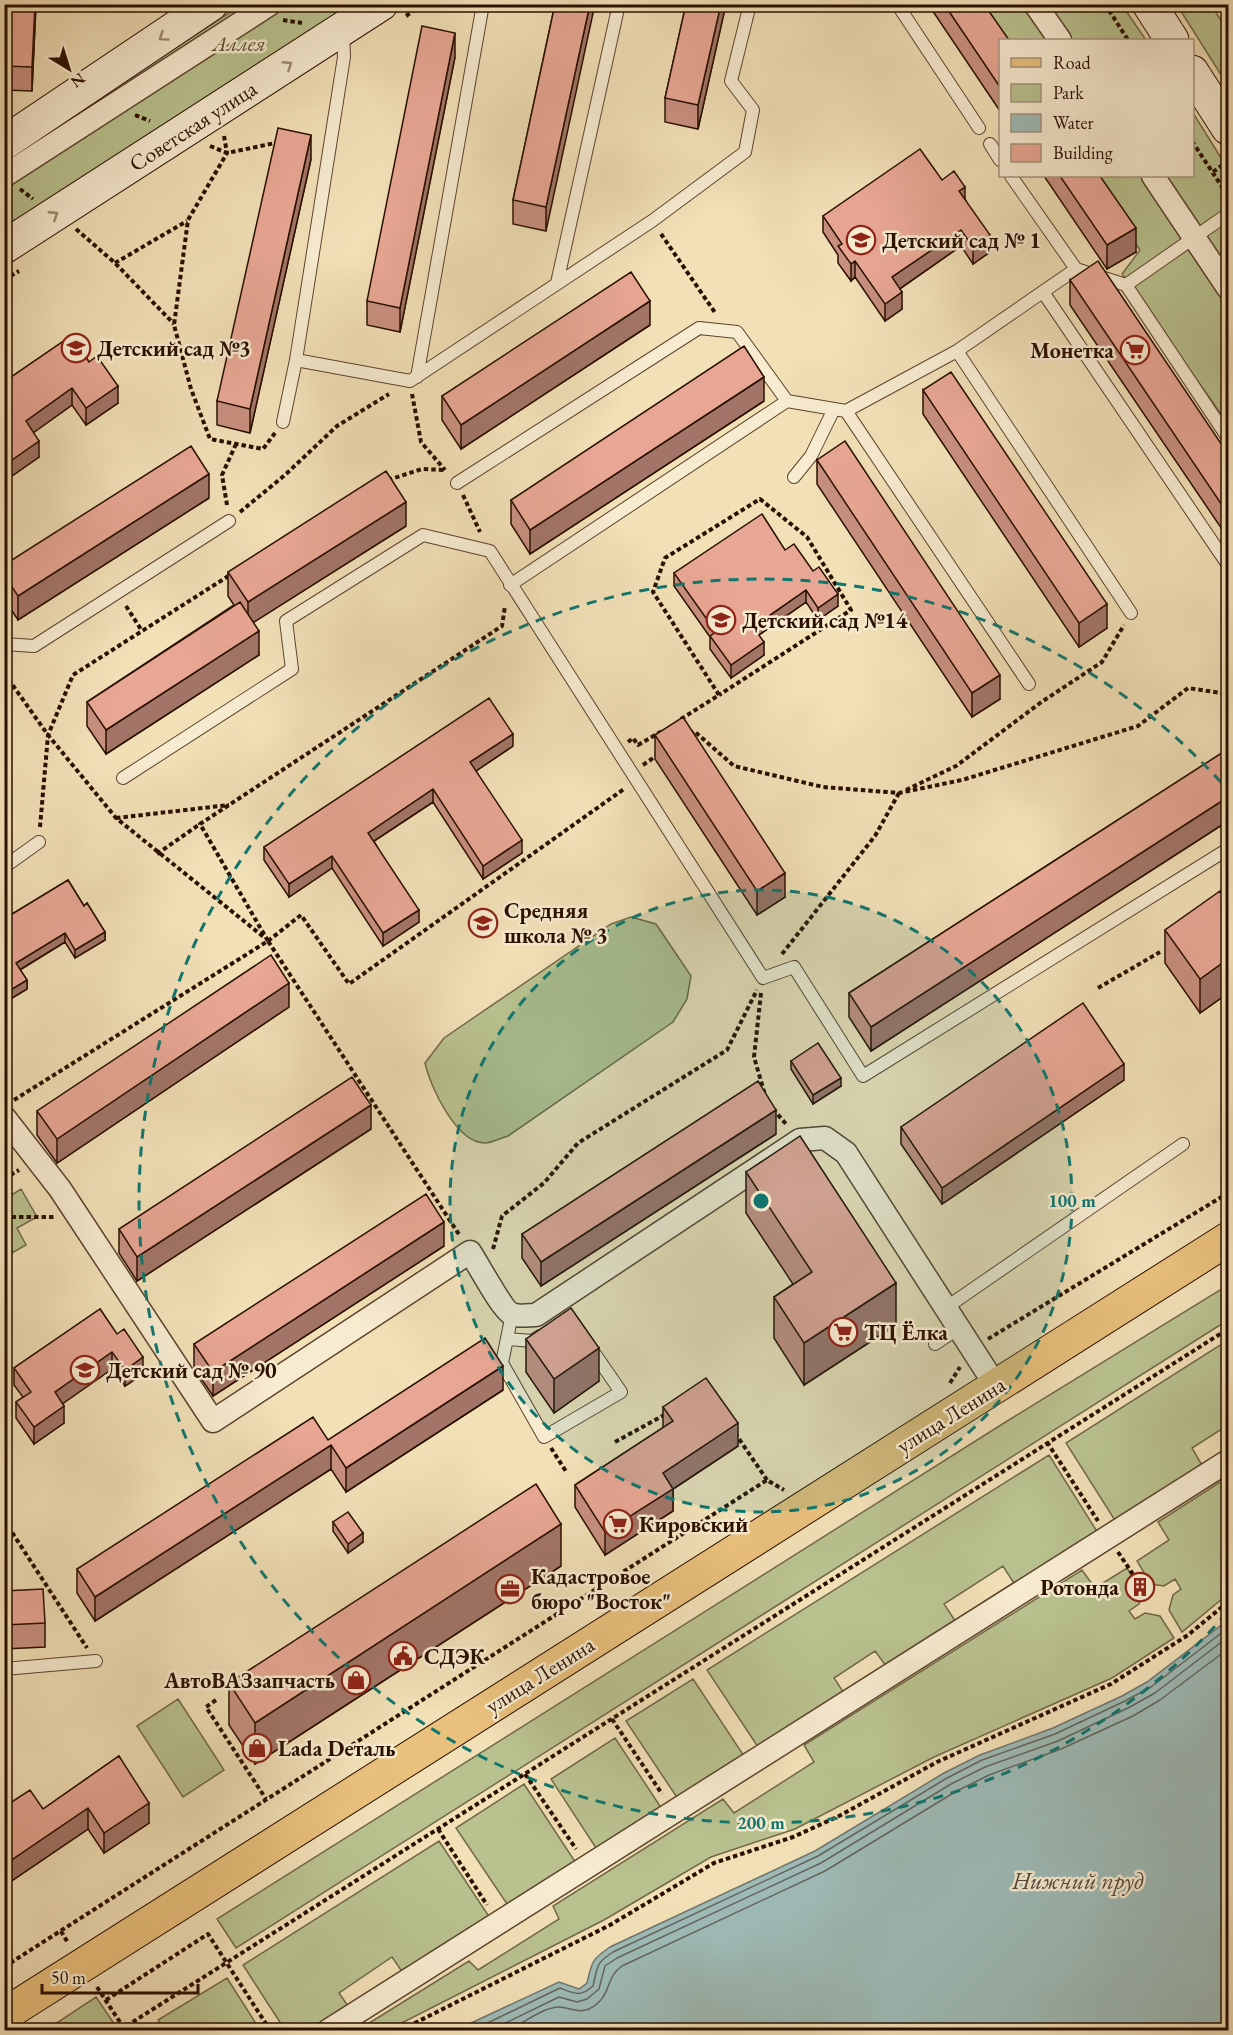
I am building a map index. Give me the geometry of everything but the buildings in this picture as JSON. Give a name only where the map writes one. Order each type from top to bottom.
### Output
[{"type":"main road","name":"улица Ленина","points":[[6,2010],[1228,1239]]},
{"type":"street","points":[[4,143],[211,4]]},
{"type":"street","points":[[4,176],[270,4]]},
{"type":"street","name":"Советская улица","points":[[4,247],[381,4]]},
{"type":"street","points":[[1035,4],[1059,39]]},
{"type":"street","points":[[1149,4],[1171,39]]},
{"type":"street","points":[[1194,75],[1228,128]]},
{"type":"street","points":[[1154,177],[1228,288]]},
{"type":"street","points":[[4,1117],[78,1217],[213,1421],[470,1252],[487,1275],[502,1307],[512,1314],[536,1315],[800,1140],[825,1138],[846,1152],[996,1386]]},
{"type":"street","points":[[329,2031],[1228,1461]]},
{"type":"lane","points":[[413,379],[483,4]]},
{"type":"lane","points":[[558,283],[619,4]]},
{"type":"lane","points":[[296,360],[413,379],[652,221],[745,152],[753,110],[731,81],[750,4]]},
{"type":"lane","points":[[897,4],[979,128]]},
{"type":"lane","points":[[283,422],[296,360],[344,57],[343,29]]},
{"type":"lane","points":[[990,144],[999,158]]},
{"type":"lane","points":[[1012,177],[1076,269],[1126,285],[1228,438]]},
{"type":"lane","points":[[1126,285],[1228,214]]},
{"type":"lane","points":[[794,477],[811,456],[840,410],[957,351],[1076,269]]},
{"type":"lane","points":[[1043,292],[1228,565]]},
{"type":"lane","points":[[457,483],[699,328],[737,332],[787,401]]},
{"type":"lane","points":[[957,351],[1131,613]]},
{"type":"lane","points":[[510,585],[787,401],[840,410],[1029,684]]},
{"type":"lane","points":[[4,644],[34,646],[229,521]]},
{"type":"lane","points":[[123,778],[291,669],[286,621],[423,535],[490,551],[763,978],[794,967],[863,1076],[1228,849]]},
{"type":"lane","points":[[4,867],[39,843]]},
{"type":"lane","points":[[947,1307],[1183,1144]]},
{"type":"lane","points":[[512,1314],[502,1363],[544,1437],[621,1392],[584,1336]]},
{"type":"lane","points":[[936,1344],[959,1328]]},
{"type":"lane","points":[[507,1339],[532,1341],[552,1329]]},
{"type":"lane","points":[[4,1669],[96,1661]]},
{"type":"path","points":[[1105,4],[1127,39]]},
{"type":"path","points":[[1224,4],[1228,11]]},
{"type":"path","points":[[224,135],[227,153],[188,220],[174,325],[191,389],[210,439],[263,449],[283,422]]},
{"type":"path","points":[[1194,144],[1228,196]]},
{"type":"path","points":[[1213,172],[1228,161]]},
{"type":"path","points":[[116,263],[188,220]]},
{"type":"path","points":[[652,221],[712,310],[737,332]]},
{"type":"path","points":[[78,231],[116,263],[174,325]]},
{"type":"path","points":[[229,521],[285,475],[337,426],[413,379],[421,442],[457,483],[490,551]]},
{"type":"path","points":[[229,521],[222,475],[236,444]]},
{"type":"path","points":[[380,482],[422,469],[446,470]]},
{"type":"path","points":[[680,719],[719,695],[851,610],[807,537],[760,499],[665,558],[653,592],[719,695]]},
{"type":"path","points":[[39,843],[48,735],[73,675],[237,571]]},
{"type":"path","points":[[157,854],[501,626],[510,585]]},
{"type":"path","points":[[117,593],[142,632]]},
{"type":"path","points":[[487,1275],[502,1216],[543,1183],[578,1143],[727,1050],[763,978],[875,836],[900,793],[956,766],[1040,703],[1102,662],[1131,613]]},
{"type":"path","points":[[4,673],[48,735],[116,818],[157,854],[267,941]]},
{"type":"path","points":[[686,737],[694,731],[734,766],[823,787],[900,793],[972,777],[1138,726],[1188,688],[1228,694]]},
{"type":"path","points":[[633,738],[638,746],[670,725]]},
{"type":"path","points":[[4,1106],[267,941],[301,915],[349,984],[636,782],[644,764],[660,753]]},
{"type":"path","points":[[116,818],[230,805]]},
{"type":"path","points":[[200,824],[267,941],[470,1252]]},
{"type":"path","points":[[1098,988],[1160,952]]},
{"type":"path","points":[[763,978],[754,1056],[767,1102],[800,1140]]},
{"type":"path","points":[[948,1386],[972,1349],[1228,1193]]},
{"type":"path","points":[[4,1217],[78,1217]]},
{"type":"path","points":[[123,2030],[1228,1329]]},
{"type":"path","points":[[615,1442],[676,1408]]},
{"type":"path","points":[[734,1431],[767,1480],[789,1493]]},
{"type":"path","points":[[544,1437],[567,1473]]},
{"type":"path","points":[[1047,1442],[1137,1582]]},
{"type":"path","points":[[4,1967],[767,1480]]},
{"type":"path","points":[[4,1520],[96,1661]]},
{"type":"path","points":[[401,2031],[610,1925],[714,1863],[793,1837],[839,1816],[938,1762],[1110,1684],[1188,1635],[1228,1602]]},
{"type":"path","points":[[216,1700],[206,1707],[266,1799]]},
{"type":"path","points":[[612,1719],[674,1812]]},
{"type":"path","points":[[525,1774],[588,1867]]},
{"type":"path","points":[[438,1829],[499,1923]]},
{"type":"path","points":[[106,2000],[208,1934],[270,2031]]},
{"type":"path","points":[[4,1955],[10,1963]]},
{"type":"green space","name":"Аллея","points":[[241,5],[354,5],[5,233],[5,160]]},
{"type":"green space","points":[[971,5],[1122,5],[1145,39],[999,39]]},
{"type":"green space","points":[[1177,5],[1211,5],[1228,31],[1228,86]]},
{"type":"green space","points":[[1194,115],[1228,169],[1228,424],[1122,274],[1140,250],[1090,177],[1194,177]]},
{"type":"green space","points":[[631,917],[656,924],[691,976],[687,999],[673,1022],[508,1136],[485,1143],[474,1141],[464,1134],[446,1112],[432,1085],[425,1063],[444,1038],[611,924]]},
{"type":"green space","points":[[21,1189],[37,1217],[17,1228],[26,1245],[5,1257],[5,1199]]},
{"type":"green space","points":[[1228,1285],[1228,1320],[236,1948],[217,1919],[1012,1418]]},
{"type":"green space","points":[[1228,1340],[1228,1425],[1192,1448],[1203,1467],[1116,1522],[1066,1443]]},
{"type":"green space","points":[[1049,1455],[1098,1533],[1015,1585],[1003,1566],[944,1604],[956,1622],[886,1666],[875,1651],[834,1678],[844,1693],[758,1747],[707,1670]]},
{"type":"green space","points":[[1228,1477],[1228,1594],[1182,1632],[1169,1610],[1173,1595],[1181,1589],[1175,1579],[1164,1586],[1151,1584],[1137,1561],[1169,1540],[1158,1522]]},
{"type":"green space","points":[[1127,1568],[1141,1591],[1139,1604],[1129,1611],[1135,1619],[1145,1613],[1160,1616],[1174,1638],[1112,1678],[934,1757],[795,1829],[711,1857],[604,1920],[388,2030],[358,2030],[469,1961],[478,1970],[559,1919],[553,1906],[723,1799],[734,1813],[814,1762],[804,1745],[1082,1570],[1095,1588]]},
{"type":"green space","points":[[693,1679],[744,1756],[678,1799],[626,1721]]},
{"type":"green space","points":[[178,1699],[224,1770],[183,1797],[137,1726]]},
{"type":"green space","points":[[615,1738],[662,1809],[598,1851],[551,1779]]},
{"type":"green space","points":[[524,1784],[576,1863],[509,1907],[456,1828]]},
{"type":"green space","points":[[439,1841],[490,1918],[403,1973],[392,1957],[339,1993],[348,2006],[311,2030],[285,2030],[243,1965]]},
{"type":"green space","points":[[227,1978],[260,2030],[165,2030],[158,2020]]},
{"type":"green space","points":[[96,1997],[115,2025],[107,2030],[46,2030]]},
{"type":"water","name":"Нижний пруд","points":[[1228,1620],[1228,2030],[456,2030],[559,1982],[579,1989],[587,1983],[591,1966],[596,1959],[610,1947],[815,1851],[944,1773],[980,1755],[1053,1728],[1122,1696],[1147,1682]]},
{"type":"place","name":"Детский сад № 1","points":[[861,240]]},
{"type":"place","name":"Детский сад №3","points":[[76,348]]},
{"type":"place","name":"Монетка","points":[[1135,350]]},
{"type":"place","name":"Детский сад №14","points":[[721,620]]},
{"type":"place","name":"Средняя школа № 3","points":[[483,923]]},
{"type":"place","name":"ТЦ Ёлка","points":[[843,1332]]},
{"type":"place","name":"Детский сад № 90","points":[[85,1370]]},
{"type":"place","name":"Кировский","points":[[618,1524]]},
{"type":"place","name":"Ротонда","points":[[1140,1587]]},
{"type":"place","name":"Кадастровое бюро \"Восток\"","points":[[510,1589]]},
{"type":"place","name":"СДЭК","points":[[403,1656]]},
{"type":"place","name":"АвтоВАЗзапчасть","points":[[356,1680]]},
{"type":"place","name":"Lada Dеталь","points":[[257,1748]]}]
